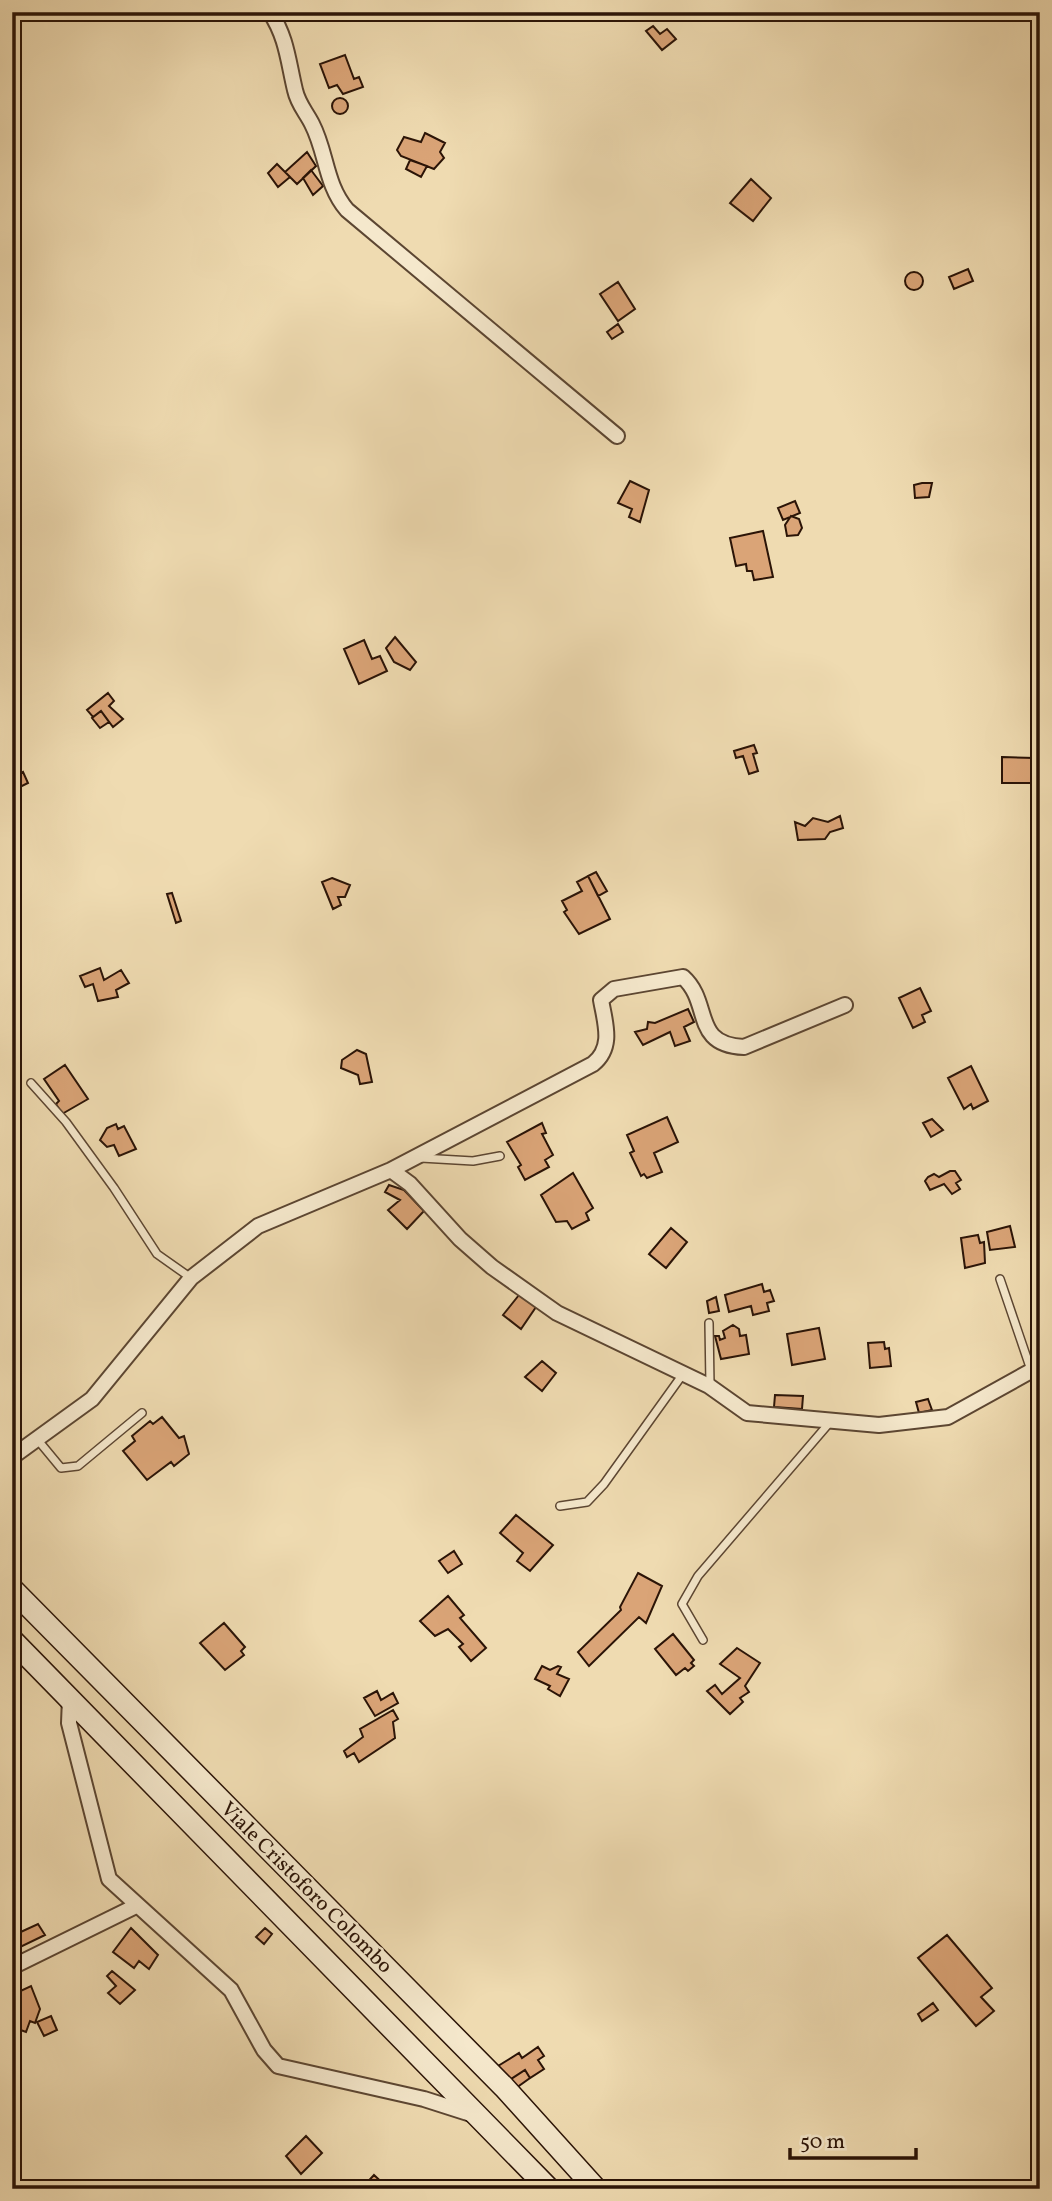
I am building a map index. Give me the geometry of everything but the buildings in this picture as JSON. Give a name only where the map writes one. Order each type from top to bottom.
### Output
[{"type":"main road","name":"Viale Cristoforo Colombo","points":[[12,1589],[504,2087],[596,2189]]},
{"type":"main road","name":"Viale Cristoforo Colombo","points":[[12,1640],[549,2189]]},
{"type":"street","points":[[270,12],[289,50],[297,98],[313,125],[332,191],[347,210],[617,436]]},
{"type":"street","points":[[12,1457],[92,1399],[191,1278],[258,1226],[391,1170],[601,1057],[607,1034],[601,1000],[614,989],[683,977],[694,991],[715,1040],[727,1046],[744,1047],[845,1005]]},
{"type":"street","points":[[391,1170],[410,1184],[460,1239],[513,1282],[557,1312],[710,1387],[747,1413],[880,1425],[948,1416],[1036,1368]]},
{"type":"street","points":[[70,1698],[69,1723],[109,1879],[231,1990],[264,2050],[278,2066],[424,2099],[480,2117]]},
{"type":"street","points":[[12,1968],[136,1906]]},
{"type":"lane","points":[[31,1083],[66,1122],[157,1254],[191,1278]]},
{"type":"lane","points":[[412,1158],[473,1161],[500,1156]]},
{"type":"lane","points":[[1000,1279],[1036,1368]]},
{"type":"lane","points":[[709,1323],[710,1387]]},
{"type":"lane","points":[[560,1506],[587,1502],[604,1484],[683,1374]]},
{"type":"lane","points":[[37,1439],[61,1468],[78,1466],[142,1413]]},
{"type":"lane","points":[[703,1640],[682,1604],[698,1576],[831,1421]]}]
